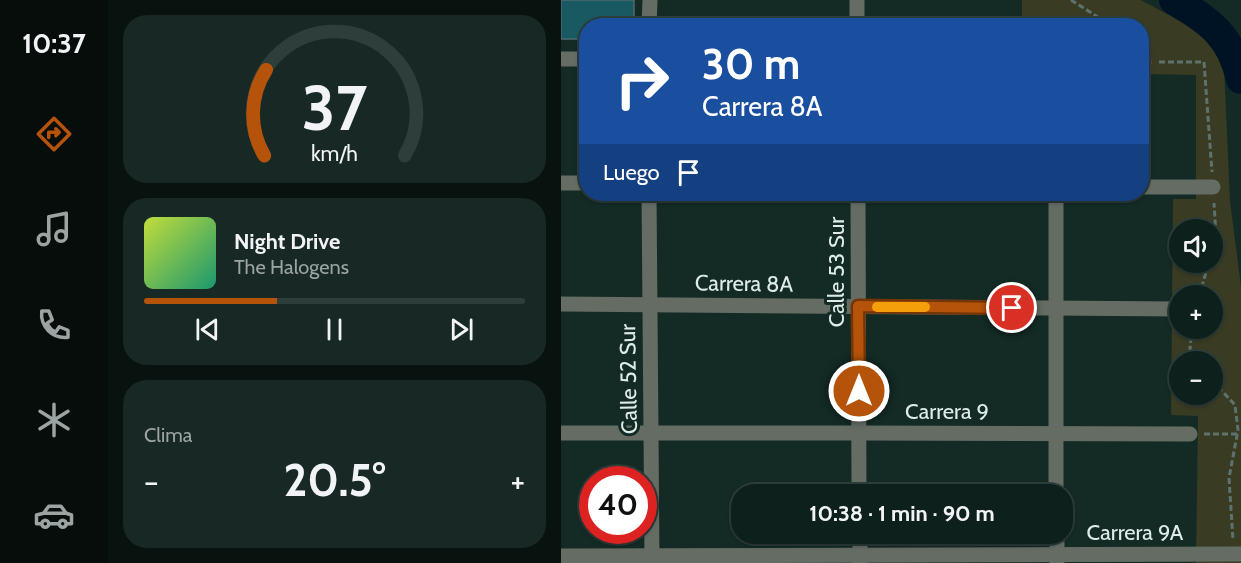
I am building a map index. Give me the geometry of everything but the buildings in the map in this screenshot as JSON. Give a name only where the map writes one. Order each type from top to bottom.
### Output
[{"type":"street","points":[[649,0],[649,18]]},
{"type":"street","points":[[857,0],[857,18]]},
{"type":"street","points":[[561,59],[579,59]]},
{"type":"street","points":[[561,183],[579,183]]},
{"type":"street","points":[[1149,187],[1213,187]]},
{"type":"street","name":"Calle 52 Sur","points":[[649,201],[652,560]]},
{"type":"street","name":"Calle 53 Sur","points":[[858,201],[859,484]]},
{"type":"street","points":[[1056,201],[1056,484]]},
{"type":"street","name":"Carrera 8A","points":[[561,304],[1169,309]]},
{"type":"street","name":"Carrera 9","points":[[561,433],[1190,434]]},
{"type":"street","name":"Carrera 9A","points":[[561,556],[652,560],[1057,559],[1237,554]]},
{"type":"path","points":[[1071,0],[1099,18]]},
{"type":"path","points":[[1149,62],[1204,62],[1215,219]]},
{"type":"path","points":[[1223,392],[1235,405],[1238,434],[1229,478],[1237,554]]},
{"type":"path","points":[[1190,434],[1238,434]]},
{"type":"green space","points":[[1022,0],[1141,0],[1200,32],[1215,48],[1224,66],[1230,201],[1241,287],[1241,563],[1196,563],[1198,416],[1171,415],[1171,405],[1223,405],[1223,351],[1172,351],[1172,339],[1223,339],[1223,285],[1172,285],[1172,273],[1223,273],[1223,219],[1173,219],[1173,199],[1196,199],[1196,75],[1149,74],[1149,18],[1022,18]]},
{"type":"waterway","points":[[1174,0],[1198,15],[1217,31],[1231,51],[1241,79]]},
{"type":"slow traffic","points":[[877,307],[925,307]]},
{"type":"route","points":[[859,391],[858,306],[1012,308]]}]
